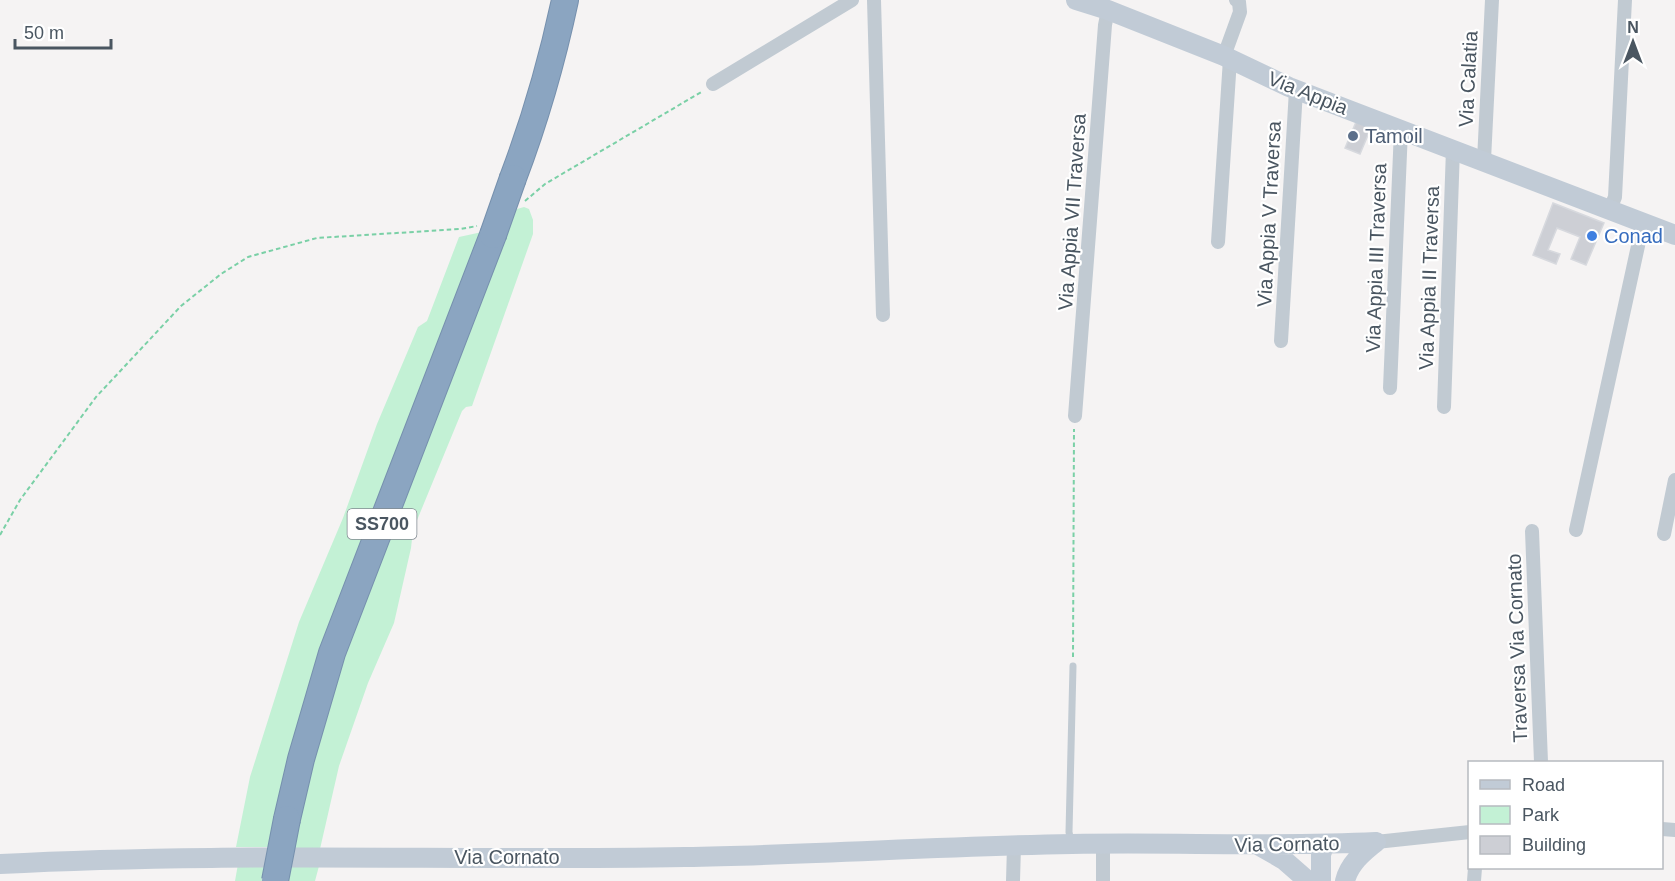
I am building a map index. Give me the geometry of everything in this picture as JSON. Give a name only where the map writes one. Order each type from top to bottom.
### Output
[{"type":"highway","name":"SS700","points":[[275,881],[301,759],[332,653],[487,230],[513,178],[527,142],[553,57],[565,0]]},
{"type":"street","points":[[713,84],[852,0]]},
{"type":"street","points":[[874,0],[883,315]]},
{"type":"street","name":"Via Appia","points":[[1076,0],[1108,10],[1227,57],[1296,90],[1675,235]]},
{"type":"street","points":[[1218,242],[1227,57],[1240,12],[1239,2],[1236,0]]},
{"type":"street","name":"Via Calatia","points":[[1484,160],[1492,0]]},
{"type":"street","points":[[1610,209],[1615,197],[1625,0]]},
{"type":"street","name":"Via Appia VII Traversa","points":[[1076,416],[1105,25],[1108,10]]},
{"type":"street","name":"Via Appia V Traversa","points":[[1281,341],[1296,90]]},
{"type":"street","name":"Via Appia III Traversa","points":[[1390,388],[1401,130]]},
{"type":"street","name":"Via Appia II Traversa","points":[[1444,408],[1452,149]]},
{"type":"street","points":[[1576,530],[1643,223]]},
{"type":"street","points":[[1664,534],[1675,480]]},
{"type":"street","name":"Traversa Via Cornato","points":[[1532,531],[1541,761]]},
{"type":"street","name":"Via Cornato","points":[[0,864],[226,856],[684,857],[1071,844],[1329,844],[1376,842],[1468,832]]},
{"type":"street","points":[[1345,881],[1356,860],[1364,850],[1376,842]]},
{"type":"street","points":[[1103,844],[1103,881]]},
{"type":"street","points":[[1321,881],[1321,854],[1329,844],[1338,854],[1340,881]]},
{"type":"street","points":[[1258,845],[1284,860],[1308,881]]},
{"type":"street","points":[[1013,881],[1014,846]]},
{"type":"lane","points":[[1071,844],[1073,666]]},
{"type":"path","points":[[518,205],[545,184],[713,84]]},
{"type":"path","points":[[0,535],[20,500],[96,397],[181,306],[221,274],[248,257],[317,238],[460,229],[487,230]]},
{"type":"path","points":[[1073,666],[1073,436],[1076,416]]},
{"type":"green space","points":[[524,207],[529,209],[533,220],[533,234],[472,406],[462,411],[413,530],[394,623],[368,683],[339,766],[320,849],[292,848],[307,776],[343,662],[512,214]]},
{"type":"green space","points":[[482,232],[271,847],[236,847],[250,777],[299,622],[343,518],[377,424],[418,327],[427,321],[459,237]]},
{"type":"green space","points":[[238,864],[264,864],[262,881],[235,881]]},
{"type":"green space","points":[[289,864],[319,866],[315,881],[286,881]]},
{"type":"building","points":[[1356,122],[1371,128],[1360,154],[1345,148]]},
{"type":"building","points":[[1553,203],[1604,223],[1586,265],[1571,259],[1580,237],[1557,228],[1548,250],[1560,254],[1556,264],[1533,255]]},
{"type":"place","name":"Tamoil","points":[[1353,136]]},
{"type":"place","name":"Conad","points":[[1592,236]]}]
